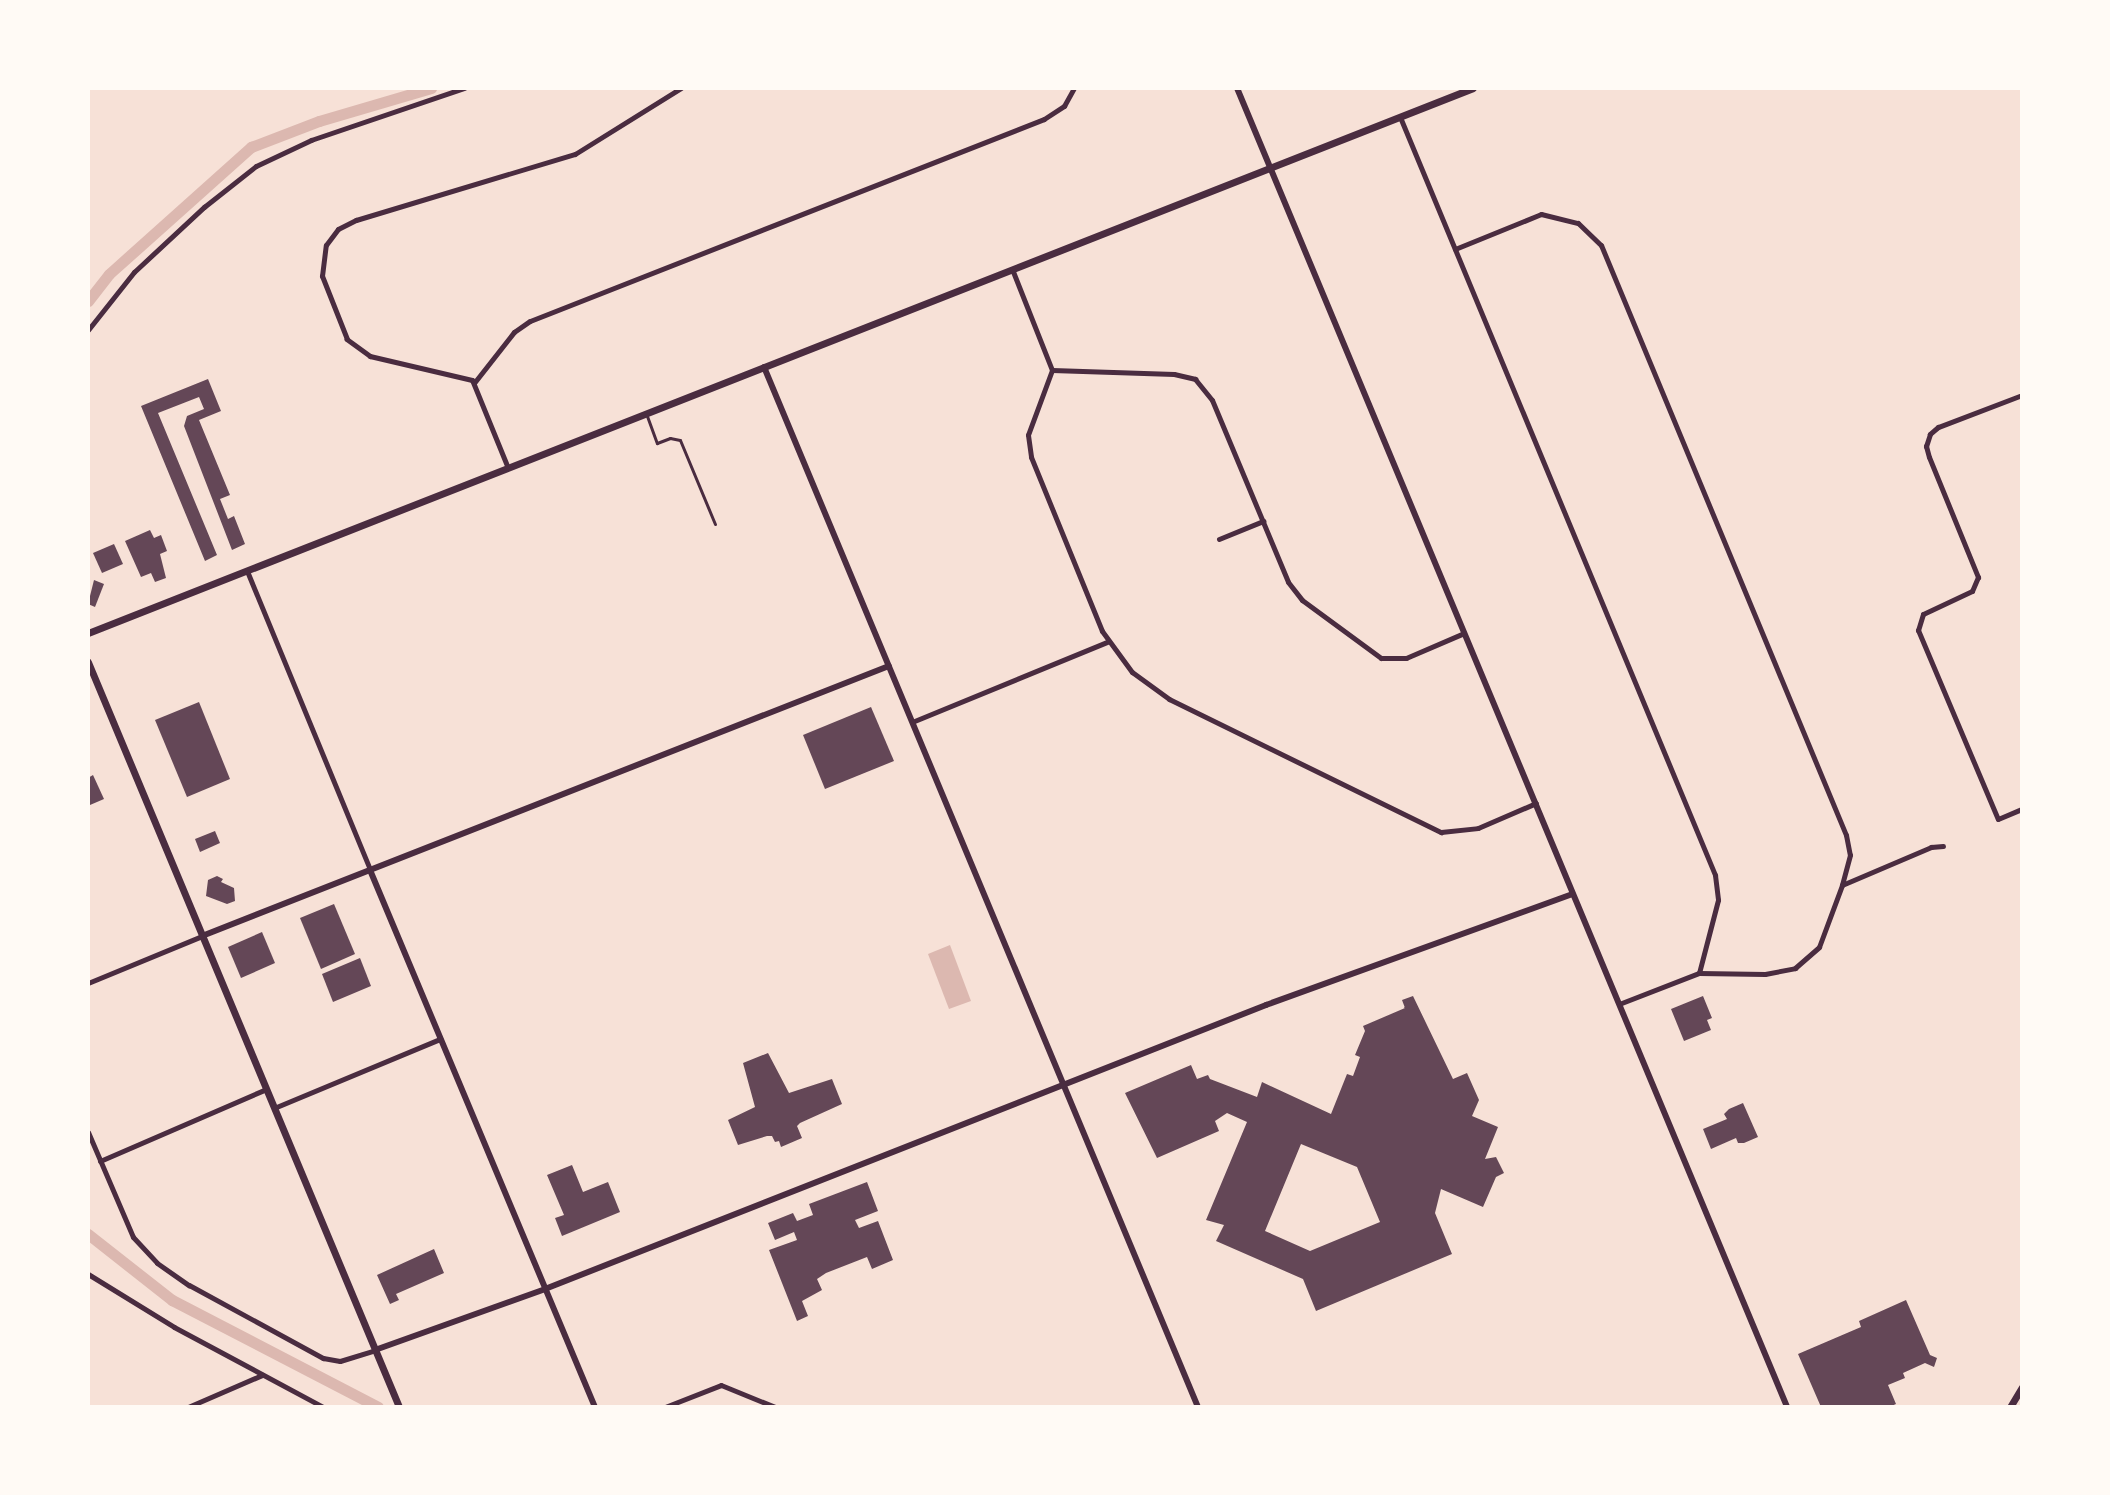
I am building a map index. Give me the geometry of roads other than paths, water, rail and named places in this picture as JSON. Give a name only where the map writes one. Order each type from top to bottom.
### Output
[{"type":"main road","points":[[88,633],[1473,88]]},
{"type":"main road","points":[[88,662],[399,1407]]},
{"type":"main road","points":[[2010,1407],[2022,1387]]},
{"type":"street","points":[[88,330],[134,272],[204,207],[256,166],[311,140],[443,98],[464,88]]},
{"type":"street","points":[[508,468],[474,383],[465,376],[370,356],[354,346],[343,332],[324,286],[321,266],[326,245],[338,229],[356,220],[575,154],[681,88]]},
{"type":"street","points":[[474,383],[507,341],[530,321],[1044,119],[1064,106],[1074,88]]},
{"type":"street","points":[[1237,88],[1787,1407]]},
{"type":"street","points":[[1400,117],[1718,883],[1718,900],[1699,973]]},
{"type":"street","points":[[1455,249],[1541,214],[1578,223],[1601,245],[1846,835],[1850,855],[1842,885],[1823,941],[1806,962],[1774,974],[1699,973],[1619,1004]]},
{"type":"street","points":[[1012,269],[1052,370],[1028,435],[1031,457],[1107,642],[1132,672],[1169,699],[1430,828],[1465,831],[1536,803]]},
{"type":"street","points":[[764,367],[1198,1407]]},
{"type":"street","points":[[1052,370],[1174,374],[1195,379],[1212,400],[1294,592],[1372,653],[1391,659],[1406,658],[1464,633]]},
{"type":"street","points":[[2022,395],[1938,427],[1928,438],[1929,457],[1978,577],[1972,591],[1923,614],[1918,630],[1998,819],[2022,809]]},
{"type":"street","points":[[1219,539],[1263,521]]},
{"type":"street","points":[[247,571],[595,1407]]},
{"type":"street","points":[[912,722],[1107,642]]},
{"type":"street","points":[[88,983],[889,666]]},
{"type":"street","points":[[1842,885],[1943,846]]},
{"type":"street","points":[[88,1132],[136,1242],[173,1274],[323,1358],[340,1361],[545,1289],[1266,1005],[1573,894]]},
{"type":"street","points":[[274,1108],[440,1039]]},
{"type":"street","points":[[100,1161],[266,1089]]},
{"type":"street","points":[[88,1274],[174,1327],[323,1407]]},
{"type":"street","points":[[188,1407],[263,1375]]},
{"type":"street","points":[[665,1407],[721,1385],[775,1407]]},
{"type":"lane","points":[[646,413],[657,443],[670,438],[680,440],[715,524]]},
{"type":"waterway","points":[[88,301],[109,274],[251,147],[319,121],[431,88]]},
{"type":"waterway","points":[[88,1234],[172,1300],[378,1407]]}]
